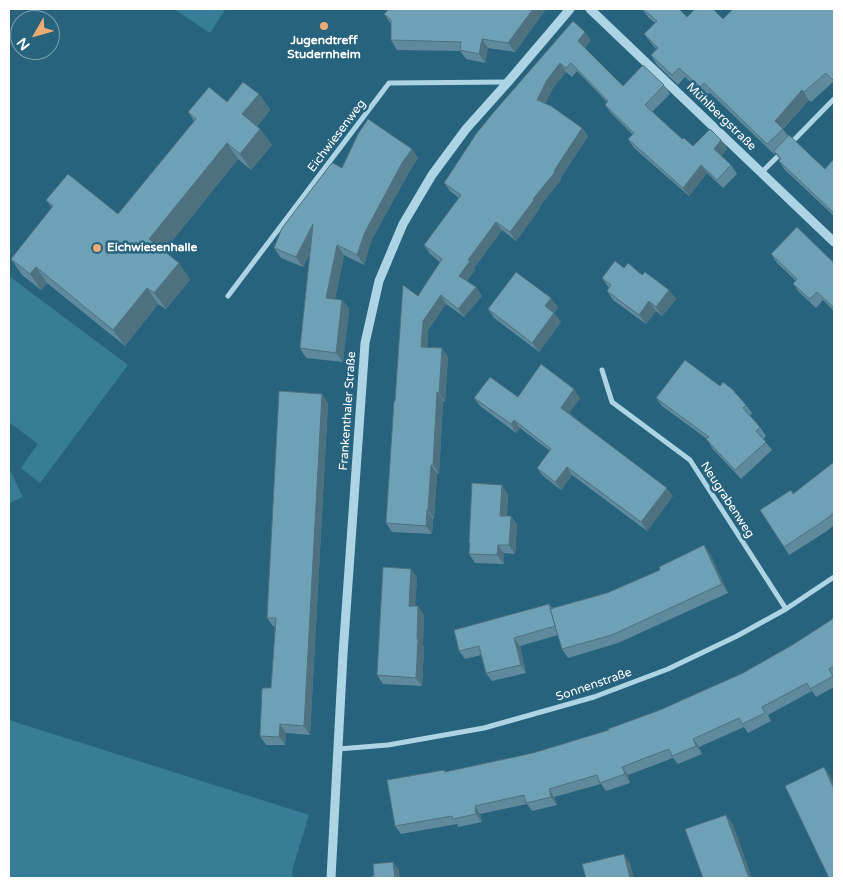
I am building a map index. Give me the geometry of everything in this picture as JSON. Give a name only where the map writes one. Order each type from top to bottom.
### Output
[{"type":"street","name":"Frankenthaler Straße","points":[[331,878],[343,654],[365,343],[378,281],[403,224],[432,175],[466,128],[570,9]]},
{"type":"street","name":"Mühlbergstraße","points":[[590,9],[834,242]]},
{"type":"street","name":"Eichwiesenweg","points":[[228,296],[389,83],[508,82]]},
{"type":"street","points":[[761,173],[834,99]]},
{"type":"street","name":"Neugrabenweg","points":[[602,370],[612,402],[690,460],[786,610]]},
{"type":"street","name":"Sonnenstraße","points":[[338,749],[388,745],[484,728],[594,697],[668,669],[738,636],[786,610],[834,577]]},
{"type":"shaded area","points":[[174,9],[224,9],[225,10],[210,33]]},
{"type":"shaded area","points":[[9,276],[128,365],[40,483],[21,468],[38,444],[9,422]]},
{"type":"shaded area","points":[[9,468],[23,497],[9,503]]},
{"type":"shaded area","points":[[9,720],[309,815],[293,867],[292,878],[9,878]]},
{"type":"building","points":[[389,9],[533,9],[508,43],[482,39],[479,54],[460,50],[461,42],[391,40],[391,20],[384,14]]},
{"type":"building","points":[[643,9],[679,9],[687,17],[695,9],[713,9],[723,19],[733,9],[834,9],[834,81],[826,73],[804,92],[802,90],[775,121],[783,129],[767,144],[704,83],[700,87],[679,68],[672,75],[651,55],[658,48],[644,34],[657,21]]},
{"type":"building","points":[[573,21],[585,32],[578,41],[623,86],[643,65],[664,85],[645,105],[682,139],[684,138],[693,146],[710,129],[721,140],[714,149],[731,165],[717,180],[701,165],[683,188],[628,139],[634,133],[605,105],[608,101],[571,63],[566,68],[560,63],[547,80],[537,100],[551,106],[582,128],[555,172],[510,232],[496,222],[468,260],[470,261],[459,276],[476,287],[458,309],[441,295],[423,321],[421,347],[442,348],[439,394],[437,392],[433,465],[431,465],[426,526],[386,523],[403,285],[418,296],[442,259],[424,245],[461,195],[444,183],[476,134]]},
{"type":"building","points":[[243,82],[259,94],[242,114],[260,129],[240,154],[227,143],[149,239],[179,263],[154,293],[147,288],[113,330],[36,267],[30,274],[11,259],[53,206],[46,200],[68,174],[118,214],[196,119],[188,112],[209,87],[227,102]]},
{"type":"building","points":[[368,119],[412,149],[402,163],[365,232],[357,255],[337,245],[326,298],[342,300],[336,353],[300,348],[313,224],[296,257],[274,248],[282,228],[331,164],[333,163],[342,168],[358,134]]},
{"type":"building","points":[[789,135],[825,169],[834,159],[834,213],[779,161],[781,158],[774,151]]},
{"type":"building","points":[[797,227],[834,263],[834,308],[817,292],[810,299],[793,284],[797,279],[771,254]]},
{"type":"building","points":[[615,261],[624,268],[628,263],[642,275],[645,272],[669,290],[656,307],[649,301],[639,315],[607,291],[611,285],[602,278]]},
{"type":"building","points":[[516,272],[551,298],[545,306],[554,313],[532,343],[488,309]]},
{"type":"building","points":[[685,360],[720,386],[723,382],[732,389],[746,405],[743,408],[760,427],[756,431],[766,442],[735,470],[706,439],[709,437],[656,398]]},
{"type":"building","points":[[541,364],[574,389],[561,408],[667,488],[641,522],[567,467],[555,482],[537,468],[551,449],[514,420],[511,424],[474,398],[490,377],[518,397]]},
{"type":"building","points":[[279,391],[322,394],[304,726],[280,724],[279,737],[260,736],[262,688],[271,688],[276,618],[267,618]]},
{"type":"building","points":[[834,462],[834,513],[784,547],[760,510],[791,490],[793,494]]},
{"type":"building","points":[[472,483],[502,485],[500,516],[511,516],[509,545],[498,545],[497,555],[469,554]]},
{"type":"building","points":[[704,545],[722,584],[612,635],[562,649],[550,609],[607,593],[660,570],[659,567]]},
{"type":"building","points":[[383,567],[411,569],[409,606],[418,606],[416,678],[377,675]]},
{"type":"building","points":[[549,604],[555,626],[514,638],[521,665],[486,673],[479,646],[459,651],[454,630]]},
{"type":"building","points":[[834,618],[834,666],[829,669],[833,676],[810,689],[807,683],[762,707],[765,713],[742,724],[739,718],[693,739],[696,746],[672,756],[669,749],[645,758],[622,767],[625,774],[600,783],[597,775],[549,789],[551,797],[526,803],[524,795],[475,806],[476,814],[453,819],[452,816],[395,826],[387,780],[444,770],[445,772],[533,753],[609,730],[660,710],[743,673],[794,644]]},
{"type":"building","points":[[824,767],[834,789],[834,878],[829,878],[785,786]]},
{"type":"building","points":[[726,815],[749,878],[703,878],[685,829]]},
{"type":"building","points":[[624,854],[630,878],[586,878],[582,864]]},
{"type":"building","points":[[393,862],[395,878],[372,878],[371,876],[374,876],[373,864]]},
{"type":"place","name":"Jugendtreff Studernheim","points":[[324,26]]},
{"type":"place","name":"Eichwiesenhalle","points":[[97,248]]}]
